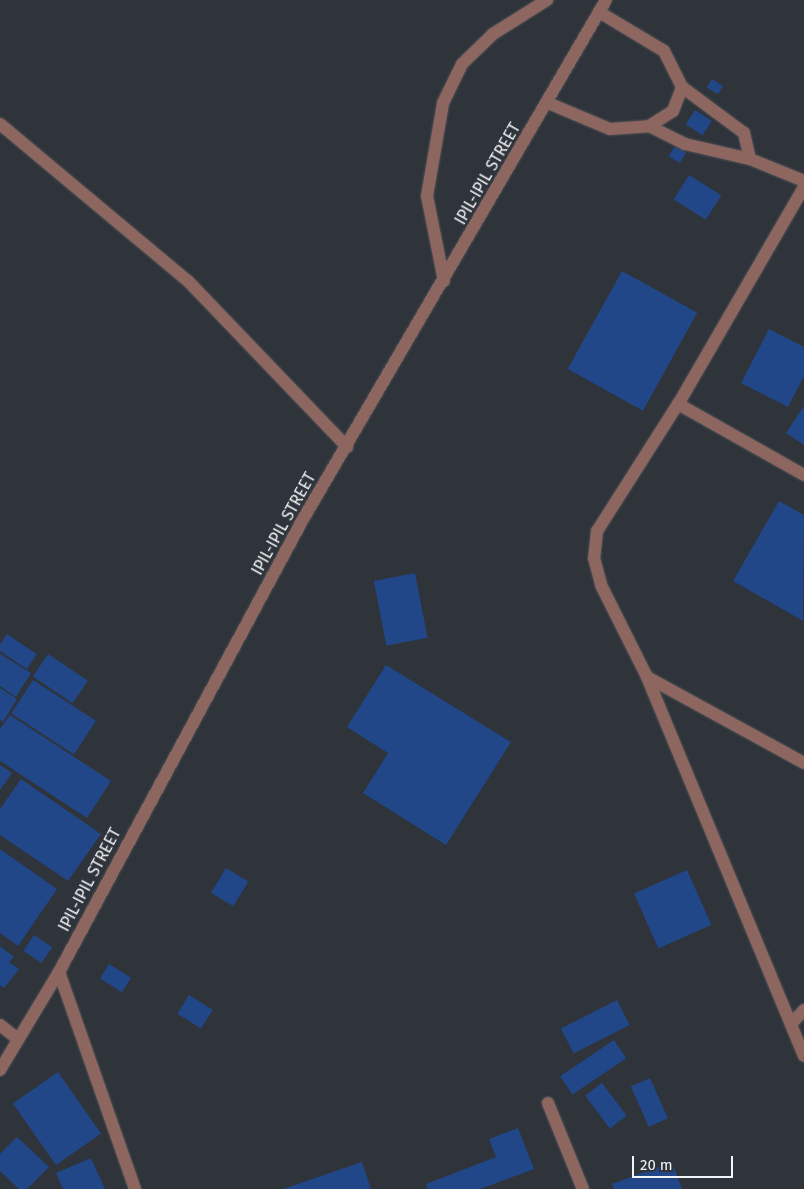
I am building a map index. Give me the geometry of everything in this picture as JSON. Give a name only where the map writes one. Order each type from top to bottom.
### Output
[{"type":"street","points":[[444,280],[427,196],[443,103],[462,64],[493,34],[547,0]]},
{"type":"street","name":"IPIL-IPIL STREET","points":[[0,1070],[59,972],[298,530],[548,103],[606,0]]},
{"type":"street","points":[[600,12],[664,51],[682,87],[744,133],[750,159]]},
{"type":"street","points":[[548,103],[610,129],[649,126],[673,111],[682,87]]},
{"type":"street","points":[[0,124],[188,280],[346,446]]},
{"type":"street","points":[[649,126],[685,144],[750,159],[804,182]]},
{"type":"street","points":[[804,187],[678,404],[597,531],[594,558],[601,585],[646,676],[804,1056]]},
{"type":"street","points":[[678,404],[804,474]]},
{"type":"street","points":[[646,676],[804,763]]},
{"type":"street","points":[[59,972],[134,1189]]},
{"type":"street","points":[[791,1024],[804,1010]]},
{"type":"street","points":[[0,1025],[18,1038]]},
{"type":"street","points":[[548,1103],[583,1189]]},
{"type":"building","points":[[712,79],[723,86],[718,94],[707,87]]},
{"type":"building","points":[[695,110],[712,121],[703,135],[686,124]]},
{"type":"building","points":[[675,146],[686,153],[680,163],[669,156]]},
{"type":"building","points":[[689,175],[721,195],[706,220],[674,200]]},
{"type":"building","points":[[622,271],[697,313],[643,411],[568,369]]},
{"type":"building","points":[[769,329],[804,347],[804,376],[788,407],[741,383]]},
{"type":"building","points":[[804,406],[804,445],[786,433]]},
{"type":"building","points":[[779,501],[804,515],[803,621],[733,581]]},
{"type":"building","points":[[415,573],[428,638],[386,646],[374,581]]},
{"type":"building","points":[[7,634],[37,654],[27,669],[0,651],[0,644]]},
{"type":"building","points":[[0,654],[31,673],[16,697],[0,686]]},
{"type":"building","points":[[48,654],[88,681],[73,703],[33,676]]},
{"type":"building","points":[[386,665],[511,742],[446,845],[363,793],[388,753],[347,727]]},
{"type":"building","points":[[33,680],[96,721],[74,754],[11,714]]},
{"type":"building","points":[[0,688],[17,699],[3,722],[0,720]]},
{"type":"building","points":[[10,715],[111,781],[87,818],[0,761],[0,729]]},
{"type":"building","points":[[0,765],[12,773],[0,790]]},
{"type":"building","points":[[21,779],[101,834],[68,881],[0,835],[0,809]]},
{"type":"building","points":[[0,849],[57,889],[18,946],[0,933]]},
{"type":"building","points":[[226,868],[248,881],[233,906],[211,893]]},
{"type":"building","points":[[687,870],[711,925],[658,948],[634,894]]},
{"type":"building","points":[[34,935],[52,947],[42,963],[23,951]]},
{"type":"building","points":[[0,946],[14,957],[9,962],[19,969],[4,988],[0,985]]},
{"type":"building","points":[[109,964],[131,978],[122,992],[100,978]]},
{"type":"building","points":[[189,995],[213,1010],[201,1028],[177,1014]]},
{"type":"building","points":[[617,1000],[630,1025],[574,1054],[561,1029]]},
{"type":"building","points":[[614,1040],[626,1058],[572,1095],[560,1076]]},
{"type":"building","points":[[58,1072],[101,1133],[56,1165],[13,1104]]},
{"type":"building","points":[[650,1078],[668,1118],[649,1127],[631,1087]]},
{"type":"building","points":[[602,1083],[627,1116],[610,1128],[585,1096]]},
{"type":"building","points":[[518,1128],[534,1169],[480,1189],[428,1189],[426,1184],[496,1157],[489,1139]]},
{"type":"building","points":[[17,1137],[49,1167],[27,1189],[19,1189],[0,1171],[0,1154]]},
{"type":"building","points":[[91,1158],[105,1189],[63,1189],[56,1173]]},
{"type":"building","points":[[362,1162],[371,1189],[283,1189]]},
{"type":"building","points":[[672,1162],[682,1189],[614,1189],[612,1184]]}]
